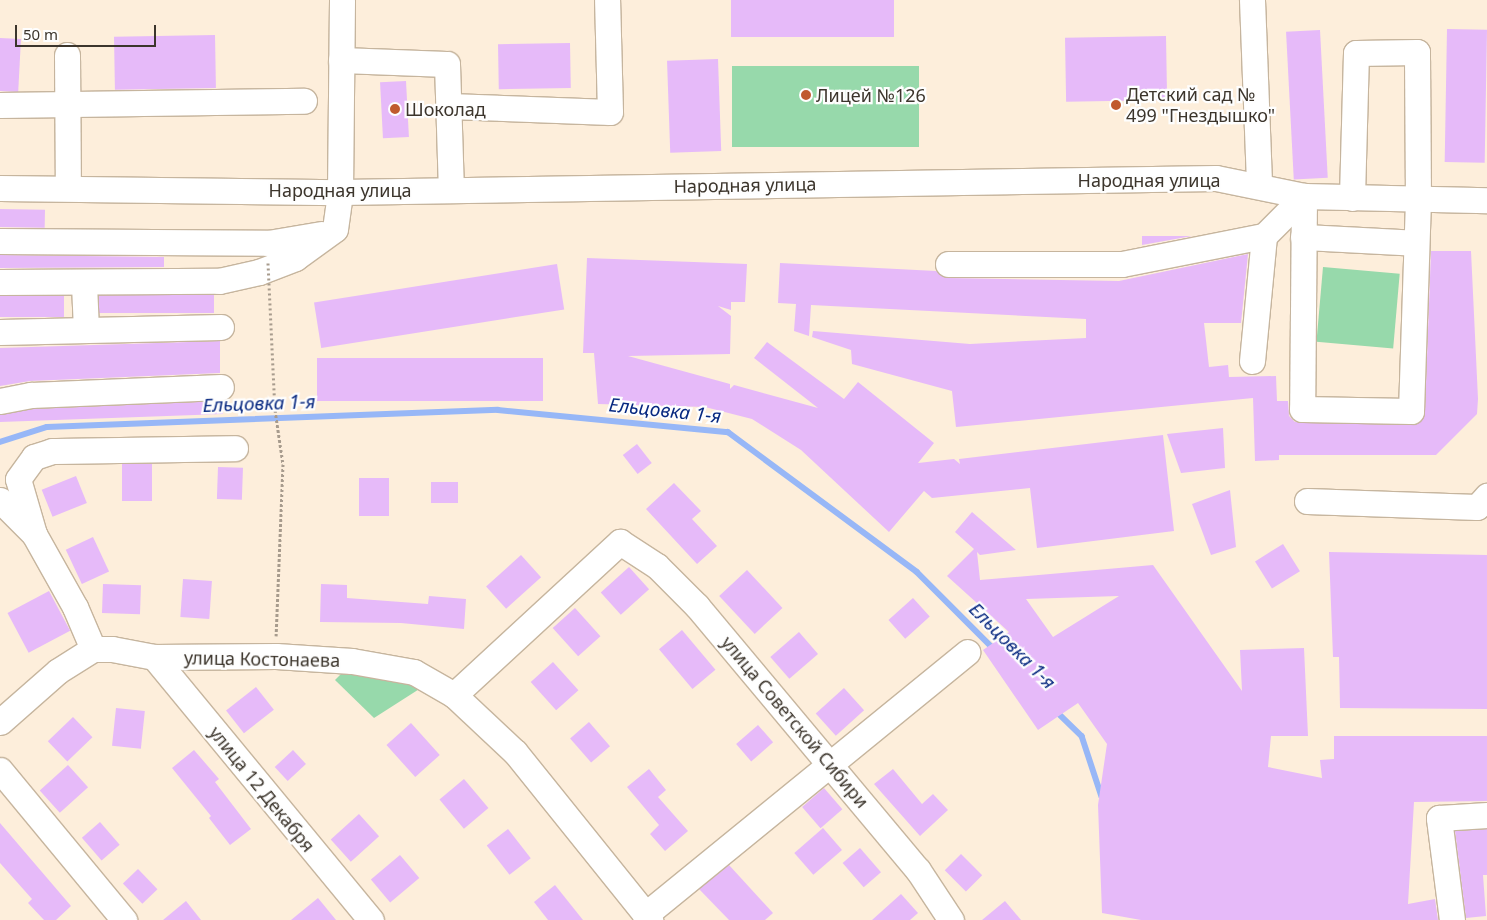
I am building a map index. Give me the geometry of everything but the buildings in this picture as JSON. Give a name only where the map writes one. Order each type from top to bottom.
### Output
[{"type":"street","points":[[0,282],[84,284],[219,281],[260,272],[296,258],[335,229],[340,192],[342,0]]},
{"type":"street","points":[[449,106],[610,112],[607,0]]},
{"type":"street","points":[[1252,0],[1259,184]]},
{"type":"street","points":[[1304,196],[1302,409],[1411,412],[1418,199],[1417,52],[1356,53],[1352,198]]},
{"type":"street","points":[[67,55],[68,188]]},
{"type":"street","points":[[341,60],[447,64],[451,190]]},
{"type":"street","points":[[0,105],[304,101]]},
{"type":"street","name":"Народная улица","points":[[0,188],[340,192],[1216,178],[1259,184],[1304,196],[1487,200]]},
{"type":"street","points":[[948,264],[1122,264],[1264,236],[1304,196]]},
{"type":"street","points":[[0,241],[268,243],[298,240],[335,229]]},
{"type":"street","points":[[1252,361],[1264,236]]},
{"type":"street","points":[[1303,237],[1416,243]]},
{"type":"street","points":[[84,284],[86,330]]},
{"type":"street","points":[[0,332],[221,327]]},
{"type":"street","points":[[0,401],[31,395],[221,387]]},
{"type":"street","points":[[0,722],[58,671],[93,649],[75,606],[34,534],[18,478],[34,457],[52,451],[236,448]]},
{"type":"street","points":[[1307,501],[1477,507],[1487,496]]},
{"type":"street","points":[[0,500],[34,534]]},
{"type":"street","name":"улица Советской Сибири","points":[[454,695],[620,542],[657,566],[697,606],[918,870],[951,920]]},
{"type":"street","name":"улица Костонаева","points":[[93,649],[112,649],[154,657],[276,656],[352,661],[414,672],[454,695],[515,752],[648,918]]},
{"type":"street","points":[[648,918],[966,652]]},
{"type":"street","name":"улица 12 Декабря","points":[[154,657],[371,920]]},
{"type":"street","points":[[0,770],[124,920]]},
{"type":"street","points":[[1452,920],[1439,818],[1487,815]]},
{"type":"path","points":[[268,263],[275,410],[283,464],[276,656]]},
{"type":"green space","points":[[732,66],[919,66],[919,147],[732,147]]},
{"type":"green space","points":[[1323,267],[1400,274],[1393,348],[1316,342]]},
{"type":"green space","points":[[347,668],[424,686],[374,718],[335,680]]},
{"type":"waterway","name":"Ельцовка 1-я","points":[[0,442],[47,427],[498,410],[728,432],[917,572],[994,649]]},
{"type":"waterway","name":"Ельцовка 1-я","points":[[1056,711],[1082,736],[1102,797]]},
{"type":"place","name":"Лицей №126","points":[[806,95]]},
{"type":"place","name":"Детский сад № 499 \"Гнездышко\"","points":[[1116,105]]},
{"type":"place","name":"Шоколад","points":[[395,109]]}]
